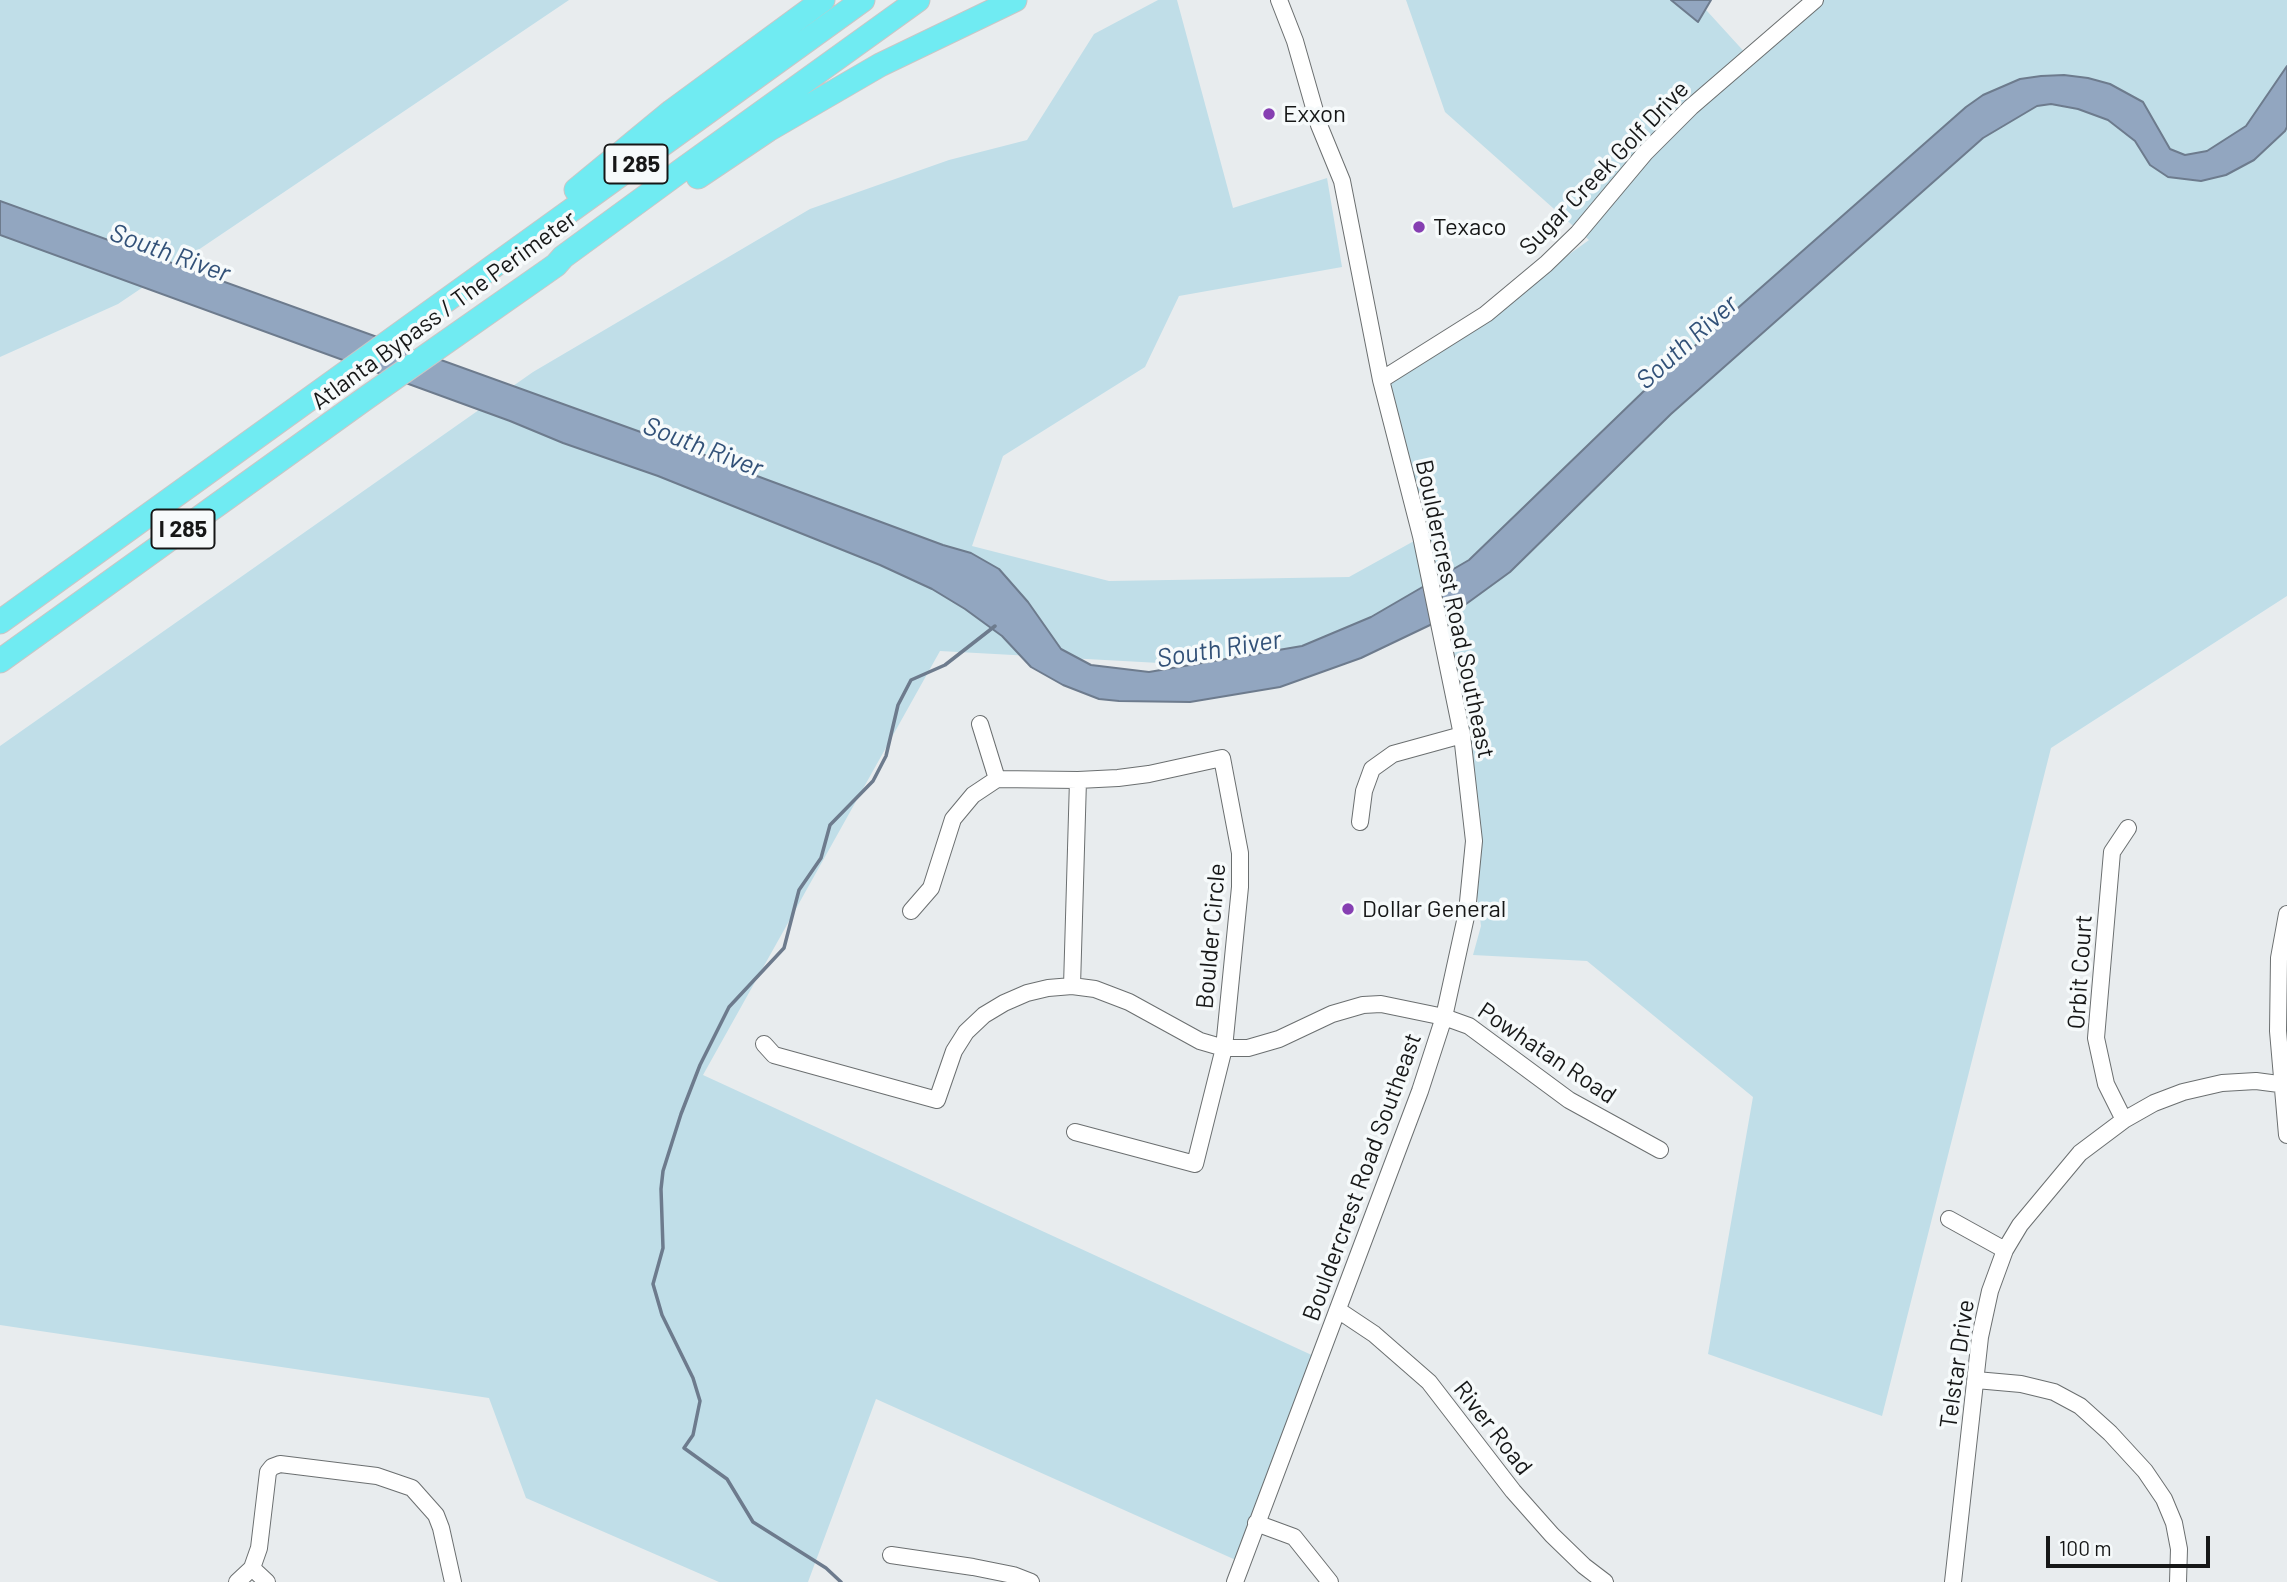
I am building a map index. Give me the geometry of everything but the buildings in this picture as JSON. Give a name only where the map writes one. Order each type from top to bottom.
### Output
[{"type":"highway","points":[[408,327],[673,111],[823,0]]},
{"type":"highway","name":"Atlanta Bypass / The Perimeter","points":[[0,622],[863,0]]},
{"type":"highway","name":"Atlanta Bypass / The Perimeter","points":[[0,661],[556,265],[584,241],[918,0]]},
{"type":"highway","points":[[556,265],[627,227],[743,146],[801,110],[880,65],[1015,0]]},
{"type":"street","name":"Bouldercrest Road Southeast","points":[[1235,1582],[1420,1091],[1444,1017],[1467,912],[1474,841],[1462,735],[1421,536],[1381,380],[1342,181],[1319,125],[1295,41],[1279,0]]},
{"type":"street","name":"Sugar Creek Golf Drive","points":[[1381,380],[1486,314],[1546,264],[1578,233],[1645,153],[1691,107],[1815,0]]},
{"type":"street","points":[[911,911],[930,888],[953,819],[973,795],[997,779],[980,724]]},
{"type":"street","points":[[1360,822],[1364,791],[1372,769],[1393,754],[1462,735]]},
{"type":"street","name":"Boulder Circle","points":[[997,779],[1078,780],[1149,774],[1222,758],[1240,853],[1240,887],[1224,1048]]},
{"type":"street","points":[[1072,986],[1078,780]]},
{"type":"street","name":"Orbit Court","points":[[2124,1120],[2106,1084],[2096,1038],[2112,852],[2128,828]]},
{"type":"street","points":[[2287,914],[2279,958],[2278,1031],[2285,1085],[2287,1135]]},
{"type":"street","points":[[764,1044],[774,1055],[937,1100],[954,1051],[966,1032],[984,1015],[1027,993],[1072,986],[1095,989],[1129,1002],[1200,1041],[1224,1048],[1195,1164],[1075,1132]]},
{"type":"street","name":"Powhatan Road","points":[[1224,1048],[1248,1048],[1279,1039],[1332,1014],[1363,1005],[1381,1004],[1444,1017],[1469,1026],[1569,1100],[1660,1150]]},
{"type":"street","name":"Telstar Drive","points":[[1952,1582],[1980,1337],[1990,1291],[2005,1250],[2020,1225],[2080,1153],[2124,1120],[2154,1103],[2183,1092],[2222,1083],[2256,1081],[2285,1085]]},
{"type":"street","points":[[1949,1219],[2005,1250]]},
{"type":"street","name":"River Road","points":[[1338,1310],[1374,1334],[1429,1382],[1513,1491],[1552,1535],[1605,1582]]},
{"type":"street","points":[[1976,1380],[2021,1384],[2054,1392],[2080,1406],[2110,1433],[2145,1471],[2175,1523],[2179,1549],[2178,1582]]},
{"type":"street","points":[[237,1582],[252,1569],[259,1548],[270,1463],[377,1476],[412,1489],[436,1515],[453,1582]]},
{"type":"street","points":[[1256,1523],[1294,1537],[1331,1582]]},
{"type":"street","points":[[891,1555],[972,1567],[1013,1575],[1031,1582]]},
{"type":"street","points":[[252,1569],[267,1582]]},
{"type":"shaded area","points":[[0,0],[569,0],[118,304],[0,357]]},
{"type":"shaded area","points":[[1158,0],[1177,0],[1233,208],[1327,178],[1342,267],[1179,296],[1145,367],[1003,456],[972,546],[1109,581],[1349,577],[1414,541],[1380,391],[1589,240],[1445,112],[1406,0],[1697,0],[1749,57],[1810,0],[2287,0],[2287,596],[2051,748],[1882,1416],[1708,1354],[1753,1097],[1587,961],[1473,955],[1481,926],[1442,620],[1306,671],[940,651],[703,1075],[1316,1357],[1238,1561],[876,1399],[808,1582],[719,1582],[526,1498],[489,1398],[0,1325],[0,746],[533,372],[810,209],[949,160],[1027,140],[1094,34]]},
{"type":"shaded area","points":[[1671,0],[1711,0],[1698,22]]},
{"type":"shaded area","name":"South River","points":[[2287,66],[2285,131],[2254,160],[2226,175],[2201,181],[2168,177],[2150,165],[2135,141],[2108,120],[2078,109],[2051,104],[2037,106],[1983,138],[1671,414],[1510,572],[1451,615],[1361,658],[1280,687],[1190,702],[1099,699],[1063,685],[1031,667],[1002,636],[965,609],[932,589],[880,565],[658,476],[0,235],[0,201],[971,553],[999,569],[1028,602],[1061,649],[1091,665],[1149,672],[1302,646],[1371,617],[1469,560],[1647,388],[1966,107],[1983,95],[2020,79],[2041,76],[2064,75],[2110,84],[2143,102],[2170,149],[2185,155],[2207,151],[2246,126]]},
{"type":"waterway","points":[[841,1582],[826,1568],[753,1522],[727,1479],[684,1448],[693,1435],[700,1401],[693,1378],[662,1315],[653,1284],[663,1248],[663,1171],[700,1065],[729,1007],[784,948],[799,890],[821,858],[830,825],[873,781],[886,756],[898,705],[911,680],[945,665],[995,626]]},
{"type":"place","name":"Exxon","points":[[1269,114]]},
{"type":"place","name":"Texaco","points":[[1419,227]]},
{"type":"place","name":"Dollar General","points":[[1348,909]]}]
